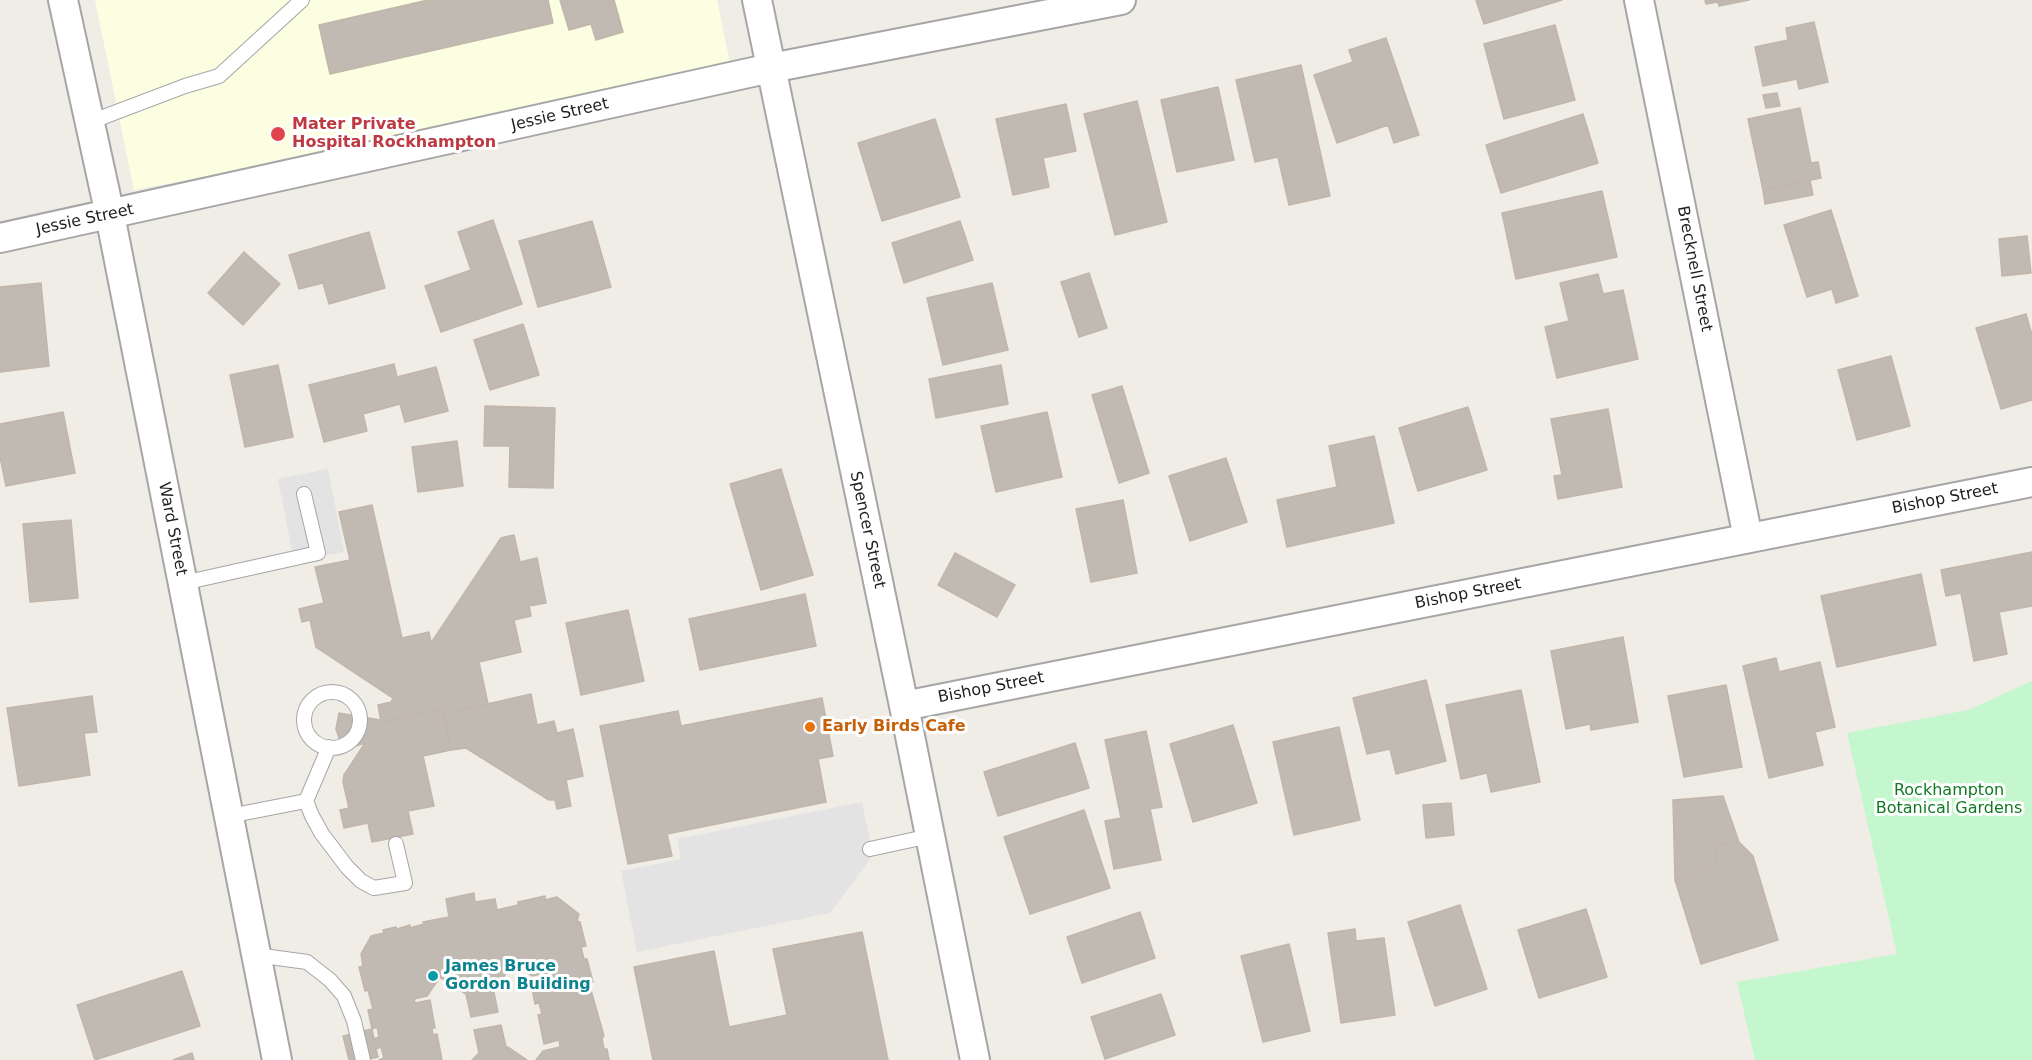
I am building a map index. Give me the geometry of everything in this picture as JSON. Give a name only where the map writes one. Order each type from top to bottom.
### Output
[{"type":"street","name":"Ward Street","points":[[63,0],[110,215],[277,1060]]},
{"type":"street","name":"Spencer Street","points":[[757,0],[975,1060]]},
{"type":"street","name":"Jessie Street","points":[[0,238],[771,68],[1121,0]]},
{"type":"street","name":"Brecknell Street","points":[[1639,0],[1748,538]]},
{"type":"street","name":"Bishop Street","points":[[904,706],[2032,482]]},
{"type":"lane","points":[[90,122],[185,86],[219,76],[302,0]]},
{"type":"lane","points":[[183,584],[318,553],[304,494]]},
{"type":"lane","points":[[335,691],[344,693],[352,699],[361,716],[360,726],[350,742],[342,747],[328,747],[315,742],[305,727],[304,718],[311,701],[326,692],[335,691]]},
{"type":"lane","points":[[328,747],[306,801],[322,834],[347,867],[361,881],[374,888],[405,883],[396,844]]},
{"type":"lane","points":[[229,816],[306,801]]},
{"type":"lane","points":[[870,849],[930,836]]},
{"type":"lane","points":[[256,955],[307,962],[330,980],[344,996],[354,1021],[363,1060]]},
{"type":"shaded area","name":"Mater Private Hospital Rockhampton","points":[[95,0],[717,0],[733,78],[134,190]]},
{"type":"shaded area","points":[[328,469],[344,552],[294,561],[278,479]]},
{"type":"shaded area","points":[[862,802],[873,855],[830,913],[637,952],[621,871],[681,859],[677,839]]},
{"type":"green space","name":"Rockhampton Botanical Gardens","points":[[2032,681],[2032,1060],[1755,1060],[1737,982],[1897,954],[1847,733],[1968,710]]},
{"type":"building","points":[[428,0],[548,0],[553,23],[330,74],[319,25]]},
{"type":"building","points":[[560,0],[614,0],[623,32],[596,40],[591,24],[569,30]]},
{"type":"building","points":[[1476,0],[1562,0],[1484,24]]},
{"type":"building","points":[[1705,0],[1749,0],[1719,6],[1718,2],[1706,4]]},
{"type":"building","points":[[1814,22],[1828,82],[1799,89],[1797,79],[1763,86],[1755,47],[1788,40],[1786,28]]},
{"type":"building","points":[[1555,25],[1575,100],[1504,119],[1484,44]]},
{"type":"building","points":[[1386,38],[1419,135],[1394,143],[1388,125],[1337,143],[1314,75],[1353,62],[1349,50]]},
{"type":"building","points":[[1301,65],[1330,196],[1289,205],[1278,157],[1255,162],[1236,80]]},
{"type":"building","points":[[1218,87],[1234,160],[1177,172],[1161,100]]},
{"type":"building","points":[[1777,93],[1780,106],[1766,108],[1763,95]]},
{"type":"building","points":[[1137,101],[1167,222],[1115,235],[1084,114]]},
{"type":"building","points":[[1066,104],[1076,151],[1043,158],[1049,187],[1013,195],[996,119]]},
{"type":"building","points":[[1800,108],[1811,163],[1818,162],[1821,178],[1763,190],[1748,119]]},
{"type":"building","points":[[1583,114],[1598,163],[1501,193],[1486,145]]},
{"type":"building","points":[[935,119],[960,197],[882,221],[858,143]]},
{"type":"building","points":[[1810,180],[1813,195],[1765,204],[1763,190]]},
{"type":"building","points":[[1602,191],[1617,257],[1516,279],[1502,213]]},
{"type":"building","points":[[1831,210],[1858,296],[1836,303],[1832,289],[1807,297],[1784,225]]},
{"type":"building","points":[[493,220],[522,304],[441,332],[425,286],[471,270],[458,232]]},
{"type":"building","points":[[592,221],[611,287],[538,307],[519,241]]},
{"type":"building","points":[[960,221],[973,260],[904,283],[892,243]]},
{"type":"building","points":[[369,232],[385,288],[329,304],[323,283],[299,289],[289,255]]},
{"type":"building","points":[[2027,236],[2031,273],[2002,276],[1999,239]]},
{"type":"building","points":[[244,252],[280,284],[243,325],[208,293]]},
{"type":"building","points":[[1089,273],[1107,328],[1079,337],[1061,282]]},
{"type":"building","points":[[1598,274],[1603,294],[1623,290],[1638,359],[1557,378],[1545,327],[1569,321],[1560,283]]},
{"type":"building","points":[[41,283],[49,366],[0,372],[0,287]]},
{"type":"building","points":[[992,283],[1008,350],[943,365],[927,298]]},
{"type":"building","points":[[2026,314],[2032,335],[2032,400],[2001,409],[1976,328]]},
{"type":"building","points":[[523,324],[539,375],[490,390],[474,340]]},
{"type":"building","points":[[1891,356],[1910,426],[1857,440],[1838,370]]},
{"type":"building","points":[[394,364],[397,377],[436,367],[448,411],[405,422],[400,404],[363,414],[367,431],[324,442],[309,385]]},
{"type":"building","points":[[278,365],[293,437],[245,447],[230,375]]},
{"type":"building","points":[[1001,365],[1008,404],[936,418],[929,379]]},
{"type":"building","points":[[1122,386],[1149,473],[1119,483],[1092,395]]},
{"type":"building","points":[[485,406],[555,408],[553,488],[509,487],[510,446],[484,446]]},
{"type":"building","points":[[1468,407],[1487,470],[1418,491],[1399,428]]},
{"type":"building","points":[[1608,409],[1622,487],[1558,499],[1554,476],[1562,475],[1551,419]]},
{"type":"building","points":[[63,412],[75,473],[6,486],[0,457],[0,424]]},
{"type":"building","points":[[1047,412],[1062,477],[996,492],[981,426]]},
{"type":"building","points":[[1374,436],[1394,523],[1287,547],[1277,500],[1337,487],[1329,446]]},
{"type":"building","points":[[457,441],[463,486],[418,492],[412,447]]},
{"type":"building","points":[[1226,458],[1247,522],[1190,541],[1169,476]]},
{"type":"building","points":[[781,469],[813,575],[761,590],[730,484]]},
{"type":"building","points":[[1123,500],[1137,573],[1091,582],[1076,509]]},
{"type":"building","points":[[372,505],[402,638],[429,632],[431,643],[501,538],[514,535],[520,562],[537,558],[546,603],[529,606],[531,616],[514,620],[521,652],[479,662],[488,704],[444,714],[442,709],[381,722],[378,705],[391,702],[393,698],[316,647],[310,620],[302,622],[299,609],[324,603],[315,567],[350,560],[339,512]]},
{"type":"building","points":[[71,520],[78,598],[30,602],[23,524]]},
{"type":"building","points":[[2032,552],[2032,606],[1999,612],[2007,654],[1974,661],[1961,593],[1946,596],[1941,570]]},
{"type":"building","points":[[955,553],[1015,585],[997,617],[938,585]]},
{"type":"building","points":[[1921,574],[1936,645],[1837,667],[1821,596]]},
{"type":"building","points":[[805,594],[816,646],[700,670],[689,619]]},
{"type":"building","points":[[628,610],[644,681],[581,695],[566,623]]},
{"type":"building","points":[[1623,637],[1638,722],[1591,730],[1590,724],[1566,729],[1551,651]]},
{"type":"building","points":[[1776,658],[1779,672],[1820,662],[1835,727],[1815,732],[1823,765],[1769,778],[1743,666]]},
{"type":"building","points":[[1426,680],[1446,761],[1396,774],[1390,749],[1367,754],[1353,698]]},
{"type":"building","points":[[1726,685],[1742,767],[1684,777],[1668,696]]},
{"type":"building","points":[[1521,690],[1540,782],[1491,792],[1487,773],[1461,779],[1446,705]]},
{"type":"building","points":[[531,694],[537,725],[554,721],[557,733],[573,729],[583,776],[566,780],[571,806],[557,809],[555,800],[549,800],[466,748],[451,750],[444,714]]},
{"type":"building","points":[[92,696],[97,732],[84,733],[90,775],[19,786],[7,708]]},
{"type":"building","points":[[822,698],[833,756],[818,759],[826,802],[667,834],[672,856],[628,864],[600,726],[678,711],[681,726]]},
{"type":"building","points":[[442,709],[451,750],[423,756],[434,806],[408,811],[413,834],[372,842],[368,823],[344,828],[340,810],[349,808],[343,782],[344,775],[365,743],[349,748],[340,741],[336,729],[339,713],[381,722]]},
{"type":"building","points":[[1233,725],[1257,803],[1193,822],[1170,744]]},
{"type":"building","points":[[1339,727],[1360,820],[1294,835],[1273,742]]},
{"type":"building","points":[[1146,731],[1162,807],[1150,809],[1161,860],[1114,869],[1105,821],[1121,818],[1105,740]]},
{"type":"building","points":[[1075,743],[1089,788],[998,816],[984,772]]},
{"type":"building","points":[[1723,796],[1739,842],[1716,846],[1714,868],[1675,880],[1673,800]]},
{"type":"building","points":[[1451,803],[1454,835],[1426,838],[1423,805]]},
{"type":"building","points":[[1084,810],[1110,888],[1030,914],[1004,837]]},
{"type":"building","points":[[1739,842],[1753,856],[1778,940],[1701,964],[1675,880],[1714,868],[1716,846]]},
{"type":"building","name":"James Bruce Gordon Building","points":[[474,893],[475,902],[495,899],[497,910],[545,896],[545,900],[557,897],[579,914],[577,921],[580,922],[586,946],[581,947],[593,982],[589,983],[604,1036],[602,1038],[604,1049],[607,1049],[609,1060],[536,1060],[543,1051],[560,1047],[559,1040],[544,1044],[538,1015],[542,1014],[539,1003],[535,1004],[531,983],[547,980],[546,973],[532,976],[513,963],[497,987],[493,988],[498,1012],[471,1017],[466,994],[438,976],[438,980],[427,996],[414,999],[415,1003],[430,1000],[435,1028],[432,1028],[433,1035],[437,1034],[442,1060],[379,1060],[384,1058],[381,1047],[376,1049],[378,1057],[349,1060],[343,1036],[372,1029],[368,1010],[373,1009],[368,990],[365,991],[359,967],[363,966],[361,954],[371,936],[384,933],[383,930],[410,925],[410,928],[424,924],[423,922],[449,917],[446,899]],"holes":[[[377,1027],[379,1037],[374,1039],[372,1029]]]},
{"type":"building","points":[[1460,905],[1487,989],[1435,1006],[1408,922]]},
{"type":"building","points":[[1586,909],[1607,977],[1539,998],[1518,930]]},
{"type":"building","points":[[1140,912],[1155,958],[1082,983],[1067,937]]},
{"type":"building","points":[[1355,929],[1356,941],[1384,938],[1395,1015],[1341,1023],[1328,933]]},
{"type":"building","points":[[862,932],[888,1060],[653,1060],[634,967],[714,951],[729,1027],[787,1015],[773,949]]},
{"type":"building","points":[[1289,944],[1310,1031],[1263,1042],[1241,956]]},
{"type":"building","points":[[182,971],[200,1026],[95,1060],[77,1005]]},
{"type":"building","points":[[1161,994],[1175,1035],[1105,1059],[1091,1017]]},
{"type":"building","name":"James Bruce Gordon Building","points":[[501,1025],[506,1047],[527,1060],[472,1060],[479,1053],[474,1030]]},
{"type":"building","points":[[192,1053],[194,1060],[173,1060]]},
{"type":"place","name":"Mater Private Hospital Rockhampton","points":[[278,134]]},
{"type":"place","name":"Early Birds Cafe","points":[[810,727]]},
{"type":"place","name":"James Bruce Gordon Building","points":[[433,976]]}]
